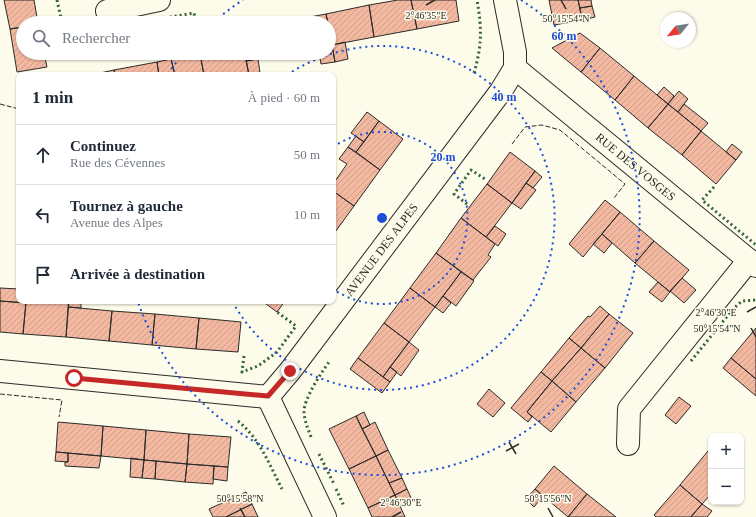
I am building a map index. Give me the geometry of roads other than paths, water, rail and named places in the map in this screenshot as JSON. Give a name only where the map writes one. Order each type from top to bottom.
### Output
[{"type":"street","points":[[107,11],[159,0]]},
{"type":"street","points":[[505,0],[515,52],[515,68]]},
{"type":"street","name":"RUE DES VOSGES","points":[[515,68],[752,263]]},
{"type":"street","name":"AVENUE DES ALPES","points":[[268,396],[290,371],[496,97],[515,68]]},
{"type":"street","points":[[628,444],[629,409],[752,263]]},
{"type":"street","points":[[0,371],[268,396],[324,517]]}]
